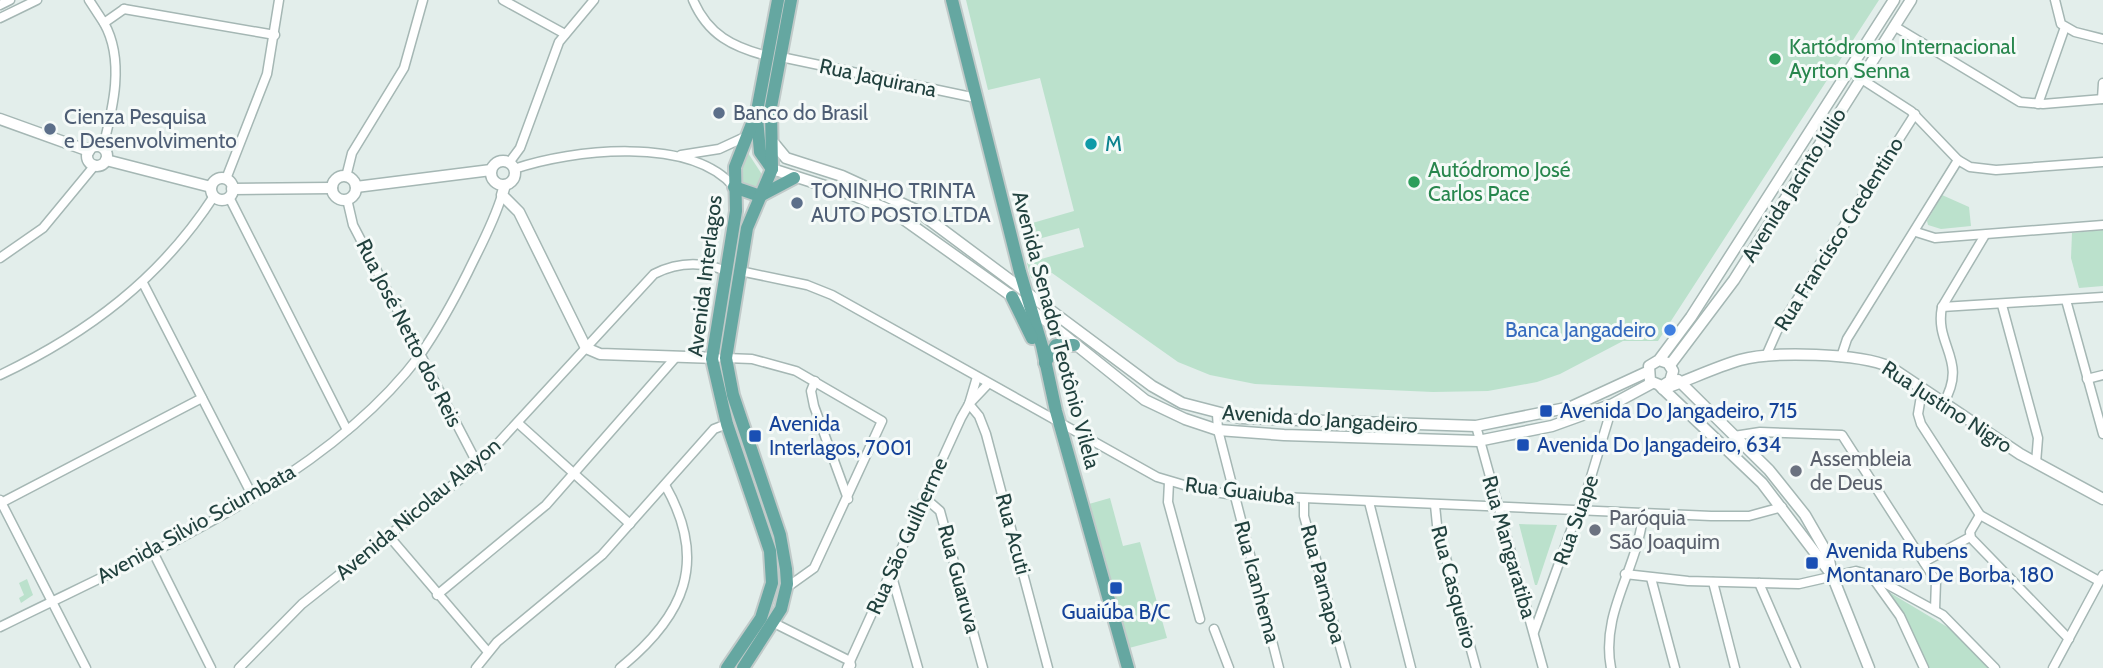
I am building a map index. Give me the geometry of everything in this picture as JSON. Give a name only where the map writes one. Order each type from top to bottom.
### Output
[{"type":"main road","name":"Avenida Interlagos","points":[[743,668],[774,623],[786,587],[783,546],[733,395],[726,358],[750,216],[772,169],[771,107],[778,0]]},
{"type":"main road","name":"Avenida Interlagos","points":[[727,668],[761,618],[772,583],[765,535],[727,424],[712,359],[736,211],[735,167],[757,111],[791,0]]},
{"type":"main road","name":"Avenida Senador Teotônio Vilela","points":[[952,0],[1025,292],[1128,668]]},
{"type":"main road","points":[[757,111],[758,147],[772,169]]},
{"type":"main road","points":[[734,187],[760,196],[794,178]]},
{"type":"main road","points":[[1012,297],[1027,322],[1045,363]]},
{"type":"main road","points":[[1045,363],[1046,355],[1056,345],[1073,345]]},
{"type":"street","points":[[0,5],[10,0]]},
{"type":"street","points":[[0,18],[37,0]]},
{"type":"street","points":[[89,0],[114,45],[115,82],[103,147],[107,153],[106,160]]},
{"type":"street","points":[[119,0],[124,9]]},
{"type":"street","points":[[279,0],[275,35],[261,92],[226,179],[347,430]]},
{"type":"street","points":[[346,177],[352,153],[404,68],[423,0]]},
{"type":"street","points":[[503,0],[565,34]]},
{"type":"street","points":[[503,190],[513,179],[511,166],[520,148],[549,64],[565,34],[594,0]]},
{"type":"street","name":"Rua Jaquirana","points":[[693,0],[704,20],[726,42],[774,57],[976,98]]},
{"type":"street","name":"Avenida Jacinto Júlio","points":[[1659,360],[1721,272],[1894,0]]},
{"type":"street","name":"Avenida Jacinto Júlio","points":[[1672,369],[1734,281],[1911,0]]},
{"type":"street","points":[[2055,0],[2058,19],[2066,27],[2103,39]]},
{"type":"street","points":[[104,23],[124,9],[275,35]]},
{"type":"street","points":[[1895,26],[2009,97],[2038,104],[2103,99],[2103,83]]},
{"type":"street","points":[[2038,104],[2066,27]]},
{"type":"street","points":[[1849,71],[1915,114],[1958,160],[1969,167],[1987,170],[2103,162]]},
{"type":"street","name":"Rua Francisco Credentino","points":[[1766,356],[1777,331],[1915,114]]},
{"type":"street","points":[[0,119],[89,151]]},
{"type":"street","points":[[356,187],[491,170],[498,162],[511,166],[585,155],[676,155],[719,149],[745,137]]},
{"type":"street","name":"Avenida do Jangadeiro","points":[[772,140],[786,158],[842,176],[916,210],[1153,386],[1182,403],[1217,414],[1283,421],[1476,426],[1571,407],[1647,372]]},
{"type":"street","points":[[95,165],[89,161],[89,151],[93,146],[103,147]]},
{"type":"street","points":[[676,155],[712,167],[734,187]]},
{"type":"street","points":[[1,256],[43,228],[95,165],[106,160],[212,192],[221,200],[231,193],[332,188]]},
{"type":"street","points":[[1841,357],[1847,339],[1916,232],[1958,160]]},
{"type":"street","name":"Avenida do Jangadeiro","points":[[772,169],[794,178],[838,189],[892,211],[1032,310],[1145,400],[1185,419],[1217,430],[1284,435],[1479,440],[1552,426],[1658,386]]},
{"type":"street","points":[[491,170],[493,180],[519,212],[586,348],[597,354],[726,358],[778,365],[814,381],[882,421],[814,568],[786,587]]},
{"type":"street","points":[[838,189],[842,176]]},
{"type":"street","points":[[346,177],[356,187]]},
{"type":"street","points":[[332,188],[336,179],[346,177]]},
{"type":"street","points":[[0,375],[85,330],[143,283],[175,250],[219,179],[226,179]]},
{"type":"street","points":[[332,188],[337,198],[347,200],[354,195],[356,187]]},
{"type":"street","name":"Avenida Silvio Sciumbata","points":[[0,627],[253,497],[321,453],[420,355],[464,280],[503,190]]},
{"type":"street","name":"Rua José Netto dos Reis","points":[[347,200],[349,216],[478,465]]},
{"type":"street","points":[[1916,232],[1935,238],[2103,225]]},
{"type":"street","points":[[1943,404],[1952,385],[1954,371],[1940,320],[1942,307],[1984,235]]},
{"type":"street","name":"Avenida Nicolau Alayon","points":[[239,668],[302,604],[478,465],[519,424],[654,274],[681,264],[697,263],[726,271]]},
{"type":"street","name":"Rua Guaiuba","points":[[740,271],[792,281],[832,295],[988,384],[1059,421],[1112,454],[1169,482],[1234,495],[1499,509],[1749,516],[1782,507]]},
{"type":"street","points":[[143,283],[253,497]]},
{"type":"street","points":[[1942,307],[2103,298]]},
{"type":"street","points":[[2066,300],[2103,433]]},
{"type":"street","points":[[2002,305],[2038,438],[2036,463]]},
{"type":"street","name":"Rua Justino Nigro","points":[[1658,386],[1682,383],[1699,374],[1741,360],[1766,356],[1841,357],[1880,362],[2036,463],[2103,499]]},
{"type":"street","points":[[437,595],[546,505],[676,358]]},
{"type":"street","points":[[1832,575],[1762,484],[1658,386],[1647,372],[1651,364],[1659,360],[1672,369],[1682,383],[1789,492],[1805,514],[1828,555],[1832,575],[1869,668]]},
{"type":"street","points":[[1672,369],[1699,374]]},
{"type":"street","points":[[1658,386],[1668,383],[1672,369]]},
{"type":"street","points":[[2087,379],[2103,375]]},
{"type":"street","name":"Rua São Guilherme","points":[[849,666],[969,404],[977,377]]},
{"type":"street","points":[[814,381],[811,391],[814,406],[848,499]]},
{"type":"street","name":"Rua São Guilherme","points":[[969,404],[988,384]]},
{"type":"street","points":[[1922,390],[1918,414],[1921,424],[1980,515],[2101,578],[2053,668]]},
{"type":"street","points":[[86,668],[1,501],[202,398]]},
{"type":"street","name":"Rua Acuti","points":[[969,404],[979,416],[986,434],[1048,668]]},
{"type":"street","name":"Rua Suape","points":[[1534,635],[1574,522],[1581,510],[1613,404]]},
{"type":"street","name":"Rua Icanhema","points":[[1217,414],[1217,430],[1277,667]]},
{"type":"street","points":[[519,424],[630,524]]},
{"type":"street","points":[[476,668],[488,652],[593,564],[714,429],[727,424]]},
{"type":"street","name":"Rua Mangaratiba","points":[[1476,426],[1543,668]]},
{"type":"street","points":[[1734,436],[1760,432],[1842,435],[1938,585],[1936,610]]},
{"type":"street","points":[[1169,482],[1168,502],[1200,620]]},
{"type":"street","points":[[620,668],[650,641],[676,610],[681,594],[687,564],[686,543],[665,485]]},
{"type":"street","name":"Rua Guaruva","points":[[925,498],[940,511],[983,668]]},
{"type":"street","name":"Rua Parnapoa","points":[[1304,499],[1304,516],[1346,668]]},
{"type":"street","points":[[1369,502],[1411,668]]},
{"type":"street","name":"Rua Casqueiro","points":[[1435,505],[1437,525],[1476,668]]},
{"type":"street","points":[[1611,668],[1608,640],[1610,620],[1643,513]]},
{"type":"street","points":[[1924,562],[1970,537],[1980,515]]},
{"type":"street","points":[[388,535],[488,652]]},
{"type":"street","points":[[1970,537],[2069,639]]},
{"type":"street","points":[[152,550],[211,668]]},
{"type":"street","points":[[1625,574],[1651,579],[1811,583],[1832,575],[1856,571],[1870,575],[1936,610],[1995,668]]},
{"type":"street","points":[[891,573],[918,668]]},
{"type":"street","points":[[1870,575],[1900,616],[1923,668]]},
{"type":"street","points":[[1651,579],[1675,668]]},
{"type":"street","points":[[1713,582],[1735,668]]},
{"type":"street","points":[[1759,583],[1796,668]]},
{"type":"street","points":[[774,623],[849,666]]},
{"type":"street","points":[[1214,629],[1228,668]]},
{"type":"green space","name":"Autódromo José Carlos Pace","points":[[966,0],[1879,0],[1658,341],[1623,341],[1560,374],[1537,382],[1488,391],[1433,392],[1255,384],[1210,375],[1178,362],[1052,273],[1031,278],[1027,263],[1084,247],[1079,228],[1027,242],[1022,226],[1074,211],[1040,78],[988,90]]},
{"type":"green space","points":[[748,153],[763,176],[756,192],[739,187],[741,163]]},
{"type":"green space","points":[[1942,195],[1969,207],[1971,226],[1941,229],[1928,225],[1927,221]]},
{"type":"green space","points":[[2103,230],[2103,286],[2079,288],[2071,258],[2072,233]]},
{"type":"green space","points":[[1110,498],[1123,546],[1140,542],[1167,638],[1129,648],[1089,504]]},
{"type":"green space","points":[[1519,524],[1557,525],[1537,585],[1535,585]]},
{"type":"green space","points":[[27,579],[33,595],[21,603],[19,598],[24,595],[19,583]]},
{"type":"green space","points":[[1882,588],[1949,628],[1990,668],[1926,668],[1906,619]]},
{"type":"place","name":"Kartódromo Internacional Ayrton Senna","points":[[1775,59]]},
{"type":"place","name":"Banco do Brasil","points":[[719,113]]},
{"type":"place","name":"Cienza Pesquisa e Desenvolvimento","points":[[50,129]]},
{"type":"place","name":"M","points":[[1091,144]]},
{"type":"place","name":"Autódromo José Carlos Pace","points":[[1414,182]]},
{"type":"place","name":"TONINHO TRINTA AUTO POSTO LTDA","points":[[797,203]]},
{"type":"place","name":"Banca Jangadeiro","points":[[1670,330]]},
{"type":"place","name":"Avenida Do Jangadeiro, 715","points":[[1546,411]]},
{"type":"place","name":"Avenida Interlagos, 7001","points":[[755,436]]},
{"type":"place","name":"Avenida Do Jangadeiro, 634","points":[[1523,445]]},
{"type":"place","name":"Assembleia de Deus","points":[[1796,471]]},
{"type":"place","name":"Paróquia São Joaquim","points":[[1595,530]]},
{"type":"place","name":"Avenida Rubens Montanaro De Borba, 180","points":[[1812,563]]},
{"type":"place","name":"Guaiúba B/C","points":[[1116,588]]}]
